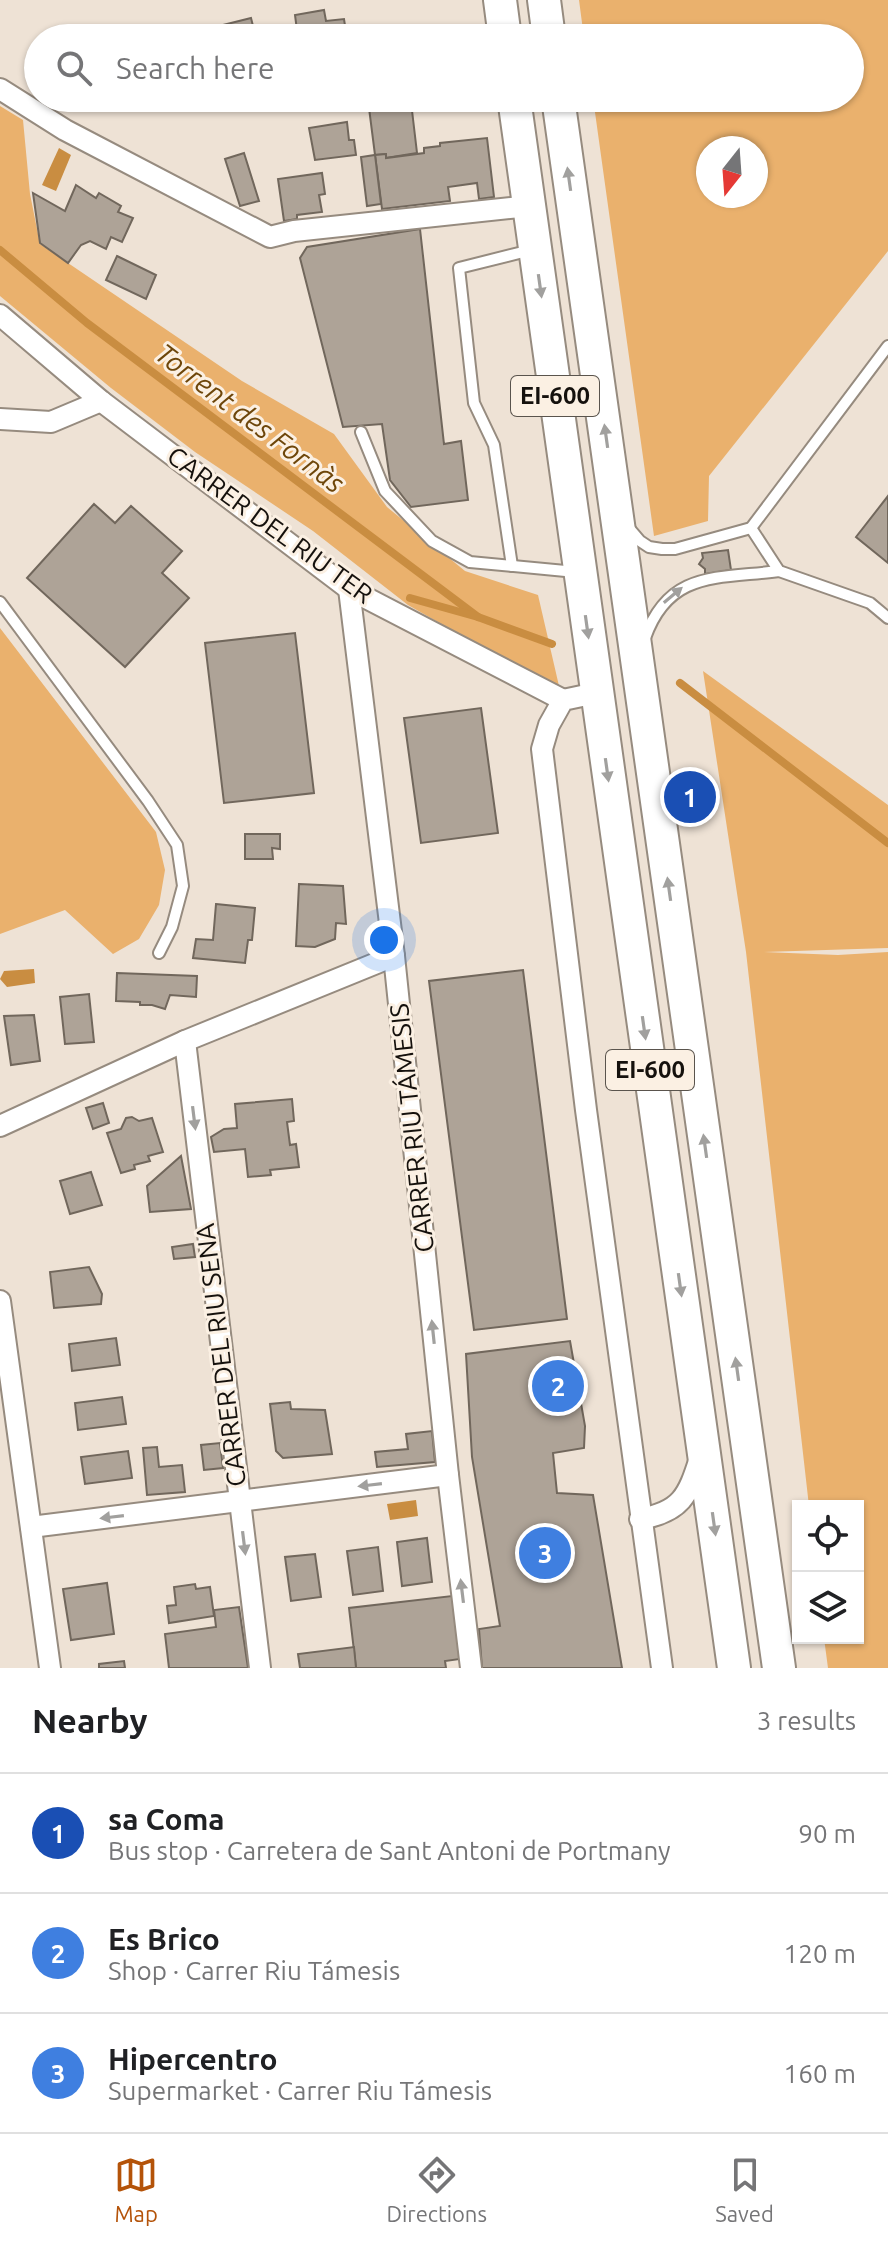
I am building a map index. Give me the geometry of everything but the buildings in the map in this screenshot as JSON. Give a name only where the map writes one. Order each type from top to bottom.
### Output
[{"type":"main road","points":[[500,0],[503,24]]},
{"type":"main road","points":[[544,0],[547,24]]},
{"type":"main road","name":"EI-600","points":[[516,112],[734,1668]]},
{"type":"main road","name":"EI-600","points":[[560,112],[779,1668]]},
{"type":"street","points":[[0,89],[24,104]]},
{"type":"street","points":[[36,112],[65,130],[270,237],[310,229],[529,206]]},
{"type":"street","name":"CARRER DEL RIU TER","points":[[0,315],[101,401],[349,589],[563,700]]},
{"type":"street","points":[[0,419],[51,422],[101,401]]},
{"type":"street","name":"CARRER RIU TÁMESIS","points":[[349,589],[394,956],[471,1668]]},
{"type":"street","points":[[596,693],[563,700],[549,725],[542,749],[590,1141],[662,1668]]},
{"type":"street","points":[[0,1126],[185,1041],[394,956]]},
{"type":"street","name":"CARRER DEL RIU SENA","points":[[185,1041],[260,1668]]},
{"type":"street","points":[[0,1301],[50,1668]]},
{"type":"street","points":[[640,1519],[661,1515],[676,1507],[695,1475],[703,1447]]},
{"type":"street","points":[[31,1527],[448,1475]]},
{"type":"lane","points":[[512,566],[494,445],[474,403],[459,268],[535,249]]},
{"type":"lane","points":[[617,513],[640,541],[649,547],[662,549],[675,549],[751,528],[888,346]]},
{"type":"lane","points":[[361,432],[385,491],[432,541],[470,562],[579,572]]},
{"type":"lane","points":[[751,528],[779,571]]},
{"type":"lane","points":[[638,663],[652,620],[665,600],[693,582],[779,571],[870,603],[888,618]]},
{"type":"lane","points":[[0,602],[148,801],[177,845],[183,886],[172,927],[159,953]]},
{"type":"shaded area","points":[[579,0],[888,0],[888,251],[709,476],[708,521],[654,536],[595,112],[864,112],[864,24],[582,24]]},
{"type":"shaded area","points":[[0,106],[23,120],[30,194],[40,244],[242,381],[334,434],[387,507],[465,571],[538,595],[559,686],[408,605],[313,531],[195,452],[111,388],[0,296]]},
{"type":"shaded area","points":[[59,148],[71,155],[56,191],[42,185]]},
{"type":"shaded area","points":[[0,628],[156,832],[165,870],[159,905],[139,939],[113,954],[65,910],[0,934]]},
{"type":"shaded area","points":[[703,671],[888,805],[888,948],[764,952],[838,955],[888,952],[888,1668],[828,1668],[825,1644],[864,1644],[864,1500],[808,1500],[746,952]]},
{"type":"shaded area","points":[[34,969],[35,983],[7,987],[0,979],[4,971]]},
{"type":"shaded area","points":[[416,1500],[418,1516],[390,1520],[387,1504]]},
{"type":"waterway","name":"Torrent des Fornàs","points":[[0,250],[87,323],[478,617]]},
{"type":"waterway","name":"Torrent des Fornàs","points":[[410,598],[478,617],[552,644]]},
{"type":"waterway","name":"Torrent des Fornàs","points":[[680,683],[888,843]]},
{"type":"place","name":"sa Coma","points":[[690,797]]},
{"type":"place","name":"Es Brico","points":[[558,1386]]},
{"type":"place","name":"Hipercentro","points":[[545,1553]]}]
